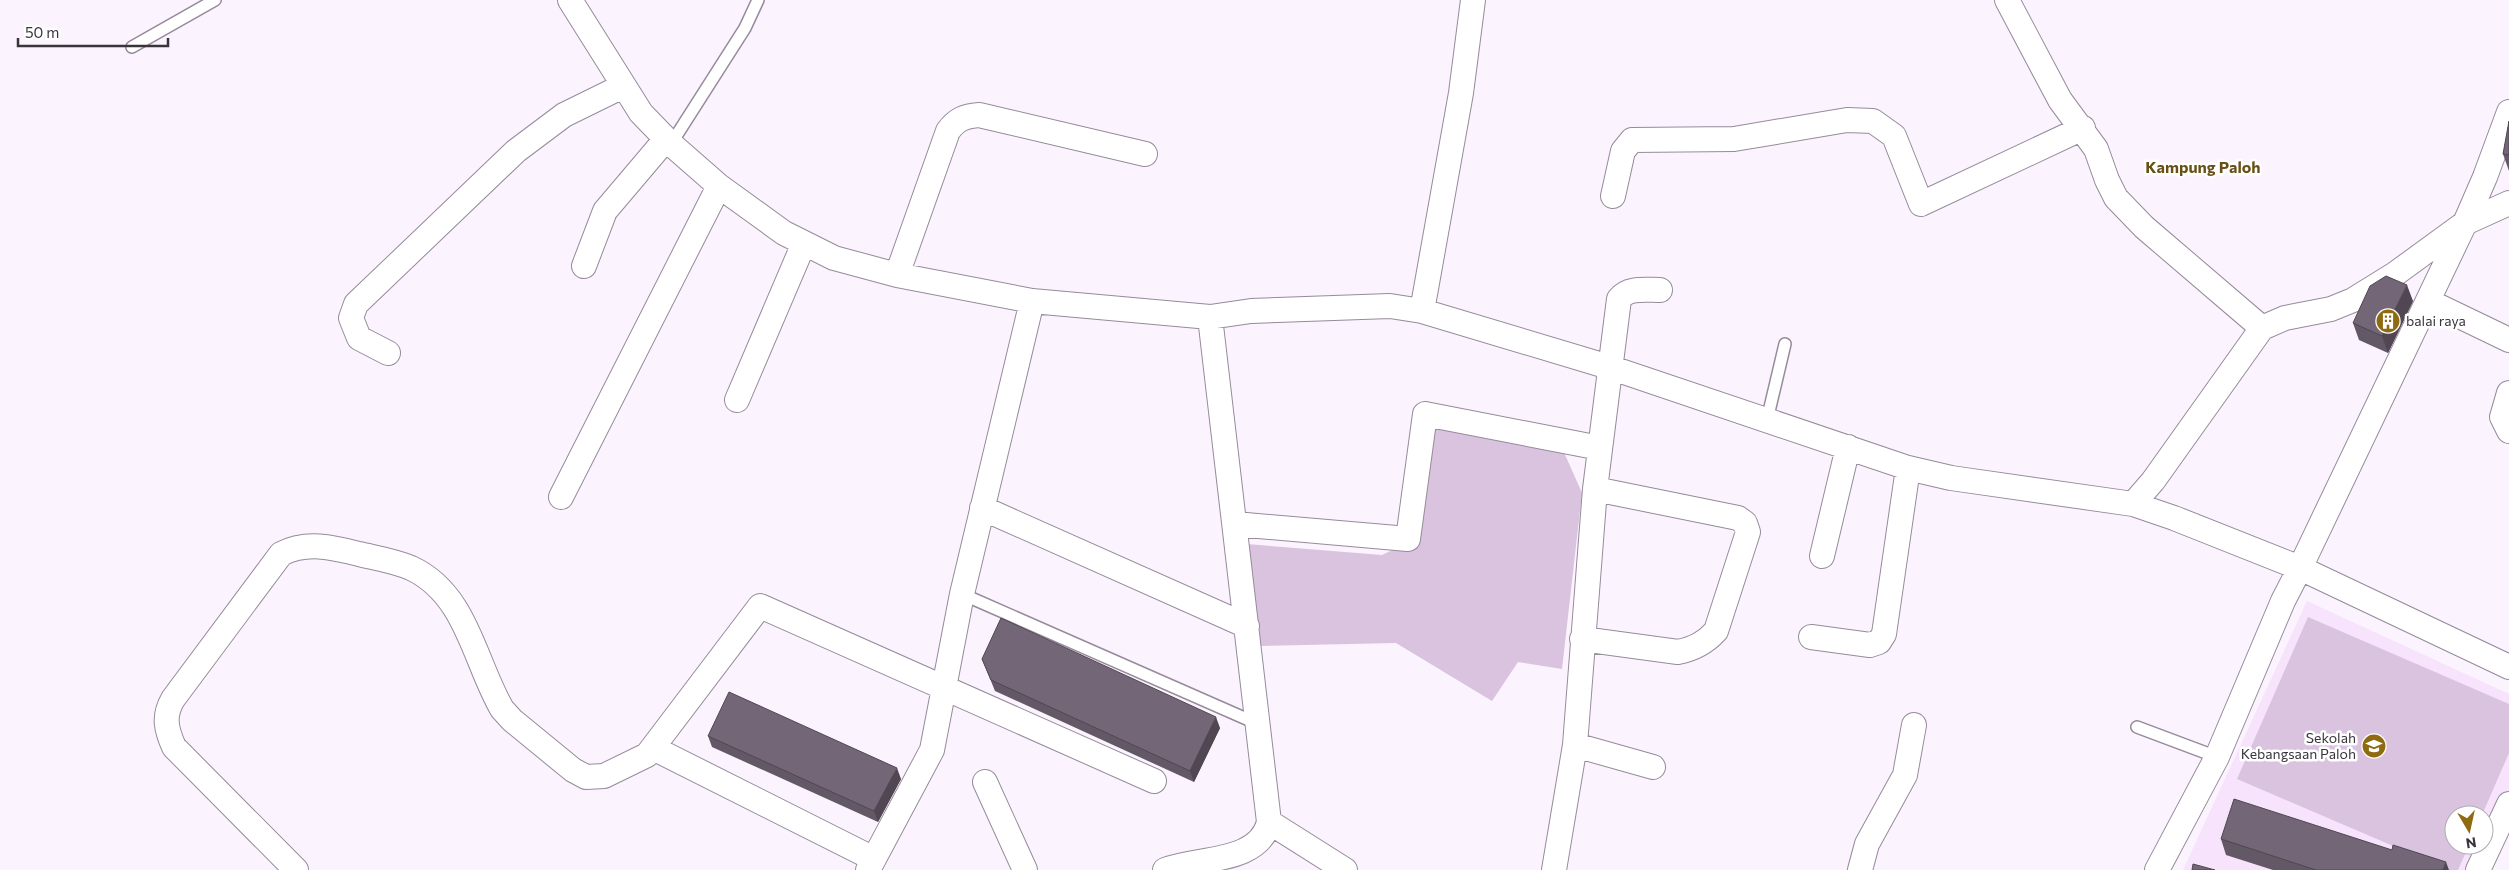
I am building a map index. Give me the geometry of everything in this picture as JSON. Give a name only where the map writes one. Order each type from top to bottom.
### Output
[{"type":"street","points":[[570,0],[641,113],[669,141],[718,186],[784,233],[834,258],[897,275],[1032,301],[1210,316],[1251,311],[1390,306],[1422,311],[1609,367],[1908,468],[1952,478],[2133,504],[2174,518],[2300,568],[2509,667]]},
{"type":"street","points":[[1422,311],[1462,93],[1473,0]]},
{"type":"street","points":[[2007,0],[2060,100],[2083,128],[2096,149],[2107,180],[2116,198],[2144,227],[2262,328]]},
{"type":"street","points":[[388,353],[359,338],[352,318],[356,304],[516,151],[564,115],[623,86]]},
{"type":"street","points":[[2157,870],[2217,757],[2283,601],[2465,223],[2485,178],[2509,112]]},
{"type":"street","points":[[897,275],[948,131],[955,122],[966,116],[979,115],[1145,154]]},
{"type":"street","points":[[1613,196],[1623,151],[1632,140],[1734,139],[1846,120],[1873,121],[1894,136],[1921,204],[2083,128]]},
{"type":"street","points":[[584,266],[605,211],[669,141]]},
{"type":"street","points":[[561,497],[718,186]]},
{"type":"street","points":[[2133,504],[2153,481],[2262,328],[2286,318],[2330,309],[2353,300],[2395,274],[2465,223],[2509,203]]},
{"type":"street","points":[[737,400],[804,243]]},
{"type":"street","points":[[1554,870],[1574,745],[1595,489],[1619,298],[1623,293],[1635,290],[1660,290]]},
{"type":"street","points":[[653,748],[871,864],[932,750],[962,594],[1032,301]]},
{"type":"street","points":[[2428,301],[2509,340]]},
{"type":"street","points":[[1165,870],[1190,862],[1239,862],[1266,834],[1269,822],[1210,316]]},
{"type":"street","points":[[2509,393],[2502,417],[2509,431]]},
{"type":"street","points":[[1235,524],[1408,539],[1425,414],[1600,448]]},
{"type":"street","points":[[1822,556],[1848,447]]},
{"type":"street","points":[[1811,637],[1870,645],[1879,642],[1884,634],[1908,468]]},
{"type":"street","points":[[1582,639],[1678,652],[1690,649],[1706,641],[1716,631],[1748,532],[1745,523],[1738,518],[1595,489]]},
{"type":"street","points":[[982,508],[1247,626]]},
{"type":"street","points":[[296,870],[174,747],[167,731],[166,718],[168,708],[184,684],[281,554],[290,549],[329,546],[396,563],[431,580],[453,604],[462,620],[502,710],[573,770],[586,777],[604,776],[638,760],[653,748],[760,606],[1154,781]]},
{"type":"street","points":[[1860,870],[1867,844],[1905,775],[1914,725]]},
{"type":"street","points":[[1574,745],[1653,767]]},
{"type":"street","points":[[986,782],[1025,870]]},
{"type":"street","points":[[2478,870],[2509,804]]},
{"type":"street","points":[[1269,822],[1345,870]]},
{"type":"lane","points":[[132,47],[215,0]]},
{"type":"lane","points":[[669,141],[745,28],[758,0]]},
{"type":"lane","points":[[1767,420],[1785,344]]},
{"type":"lane","points":[[962,594],[1258,724]]},
{"type":"lane","points":[[2137,727],[2217,757]]},
{"type":"shaded area","points":[[1429,426],[1563,450],[1582,493],[1562,669],[1518,662],[1492,701],[1396,643],[1260,646],[1246,544],[1382,555],[1420,537]]},
{"type":"shaded area","name":"Sekolah Kebangsaan Paloh","points":[[2307,601],[2509,694],[2509,798],[2494,830],[2494,805],[2444,805],[2444,855],[2482,855],[2475,870],[2183,870]]},
{"type":"shaded area","name":"Sekolah Kebangsaan Paloh","points":[[2308,617],[2509,704],[2509,753],[2486,805],[2444,805],[2444,855],[2465,855],[2458,870],[2449,870],[2237,779]]},
{"type":"building","points":[[2509,121],[2509,155],[2503,154]]},
{"type":"building","points":[[2386,276],[2407,285],[2382,336],[2353,323],[2370,286]]},
{"type":"building","points":[[1001,618],[1216,717],[1190,771],[991,680],[982,659]]},
{"type":"building","points":[[729,692],[897,768],[874,811],[708,736]]},
{"type":"building","points":[[2234,799],[2392,850],[2393,845],[2446,862],[2443,870],[2316,870],[2221,839]]},
{"type":"building","points":[[2193,864],[2215,870],[2192,870]]},
{"type":"place","name":"balai raya","points":[[2388,321]]},
{"type":"place","name":"Sekolah Kebangsaan Paloh","points":[[2374,746]]},
{"type":"district","name":"Kampung Paloh","points":[[2203,167]]}]
